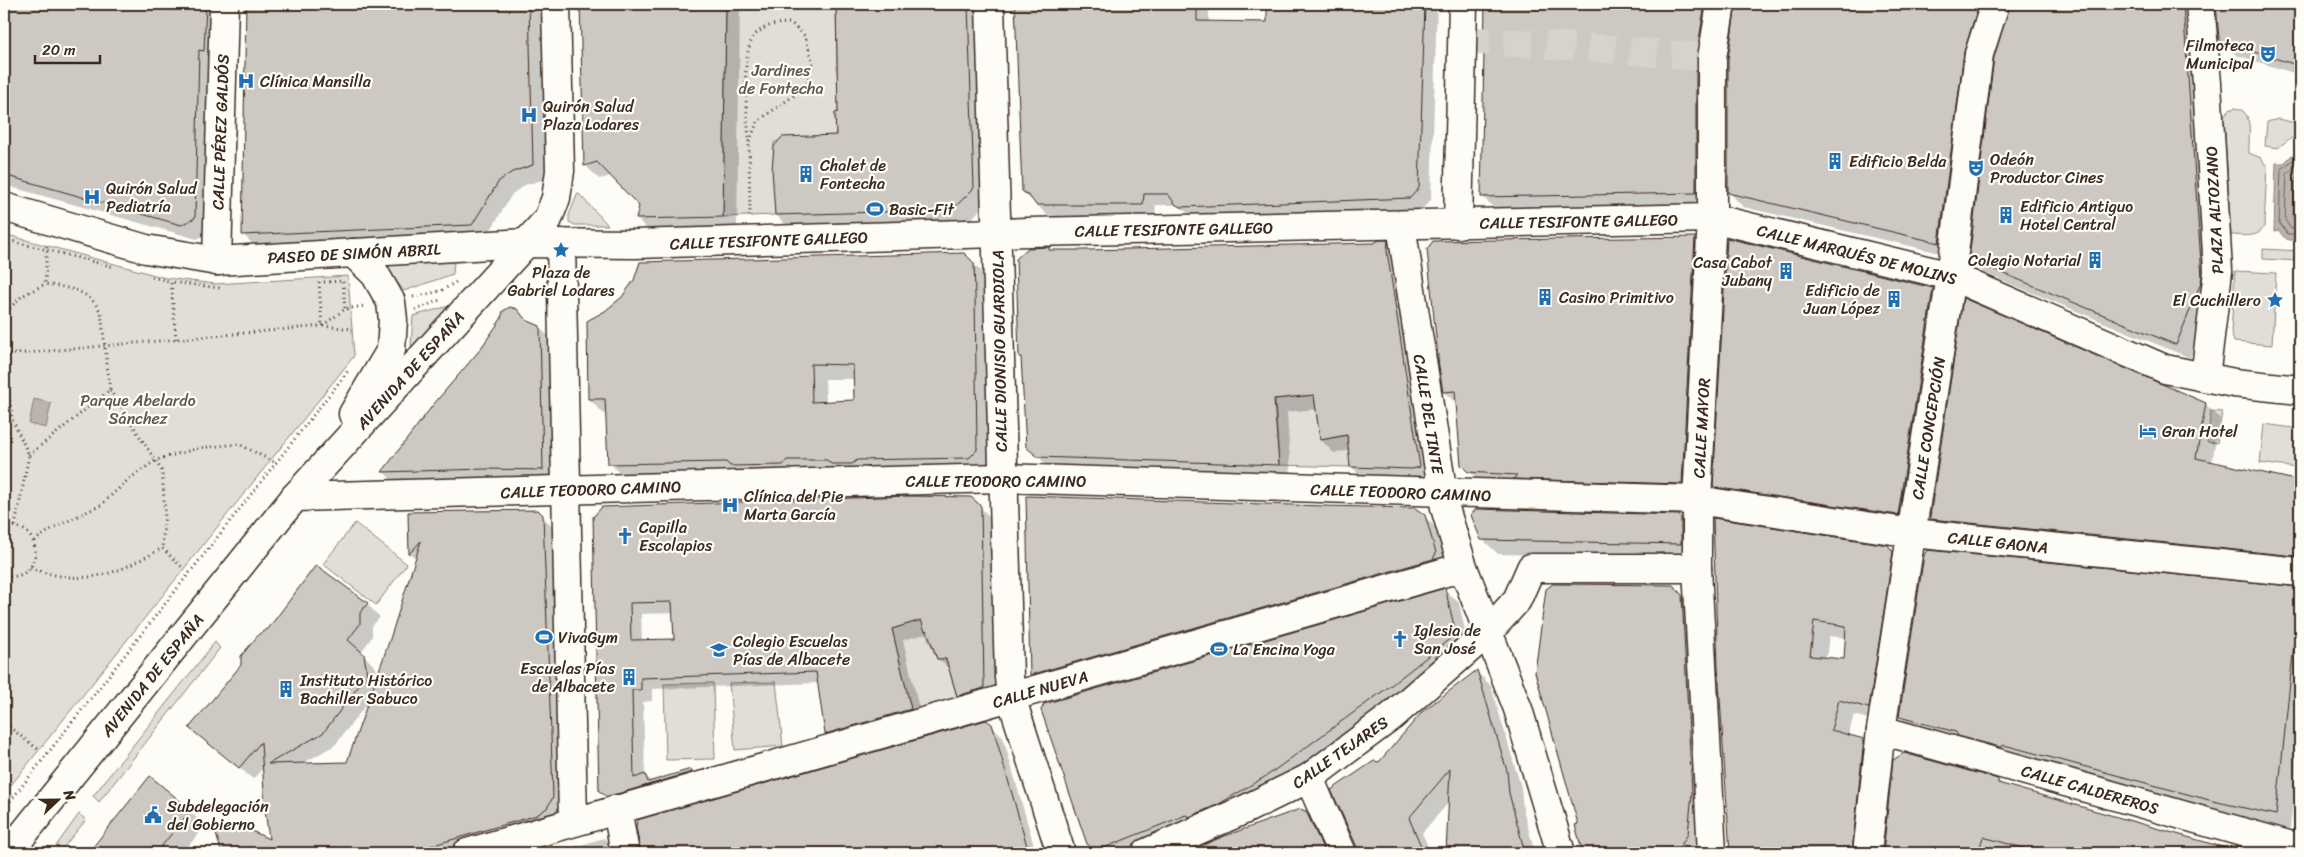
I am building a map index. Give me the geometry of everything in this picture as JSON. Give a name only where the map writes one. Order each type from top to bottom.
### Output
[{"type":"street","name":"CALLE PÉREZ GALDÓS","points":[[217,261],[224,4]]},
{"type":"street","points":[[526,243],[548,219],[556,198],[560,170],[556,4]]},
{"type":"street","name":"CALLE DIONISIO GUARDIOLA","points":[[990,4],[1002,478],[1011,697],[1061,853]]},
{"type":"street","points":[[1458,224],[1463,4]]},
{"type":"street","name":"CALLE MAYOR","points":[[1712,853],[1697,568],[1697,500],[1712,218],[1708,58],[1721,4]]},
{"type":"street","name":"CALLE CONCEPCIÓN","points":[[1868,853],[1881,730],[1951,276],[1979,54],[1995,4]]},
{"type":"street","name":"PLAZA ALTOZANO","points":[[2200,4],[2207,83],[2218,271],[2205,377]]},
{"type":"street","name":"PASEO DE SIMÓN ABRIL","points":[[4,207],[146,249],[217,261],[526,243]]},
{"type":"street","name":"CALLE TESIFONTE GALLEGO","points":[[562,243],[635,244],[997,233],[1712,218]]},
{"type":"street","name":"CALLE MARQUÉS DE MOLINS","points":[[1712,218],[1951,276],[2165,369],[2205,377]]},
{"type":"street","name":"CALLE DEL TINTE","points":[[1401,225],[1441,494],[1463,567],[1518,709],[1561,853]]},
{"type":"street","points":[[526,243],[562,243],[573,821]]},
{"type":"street","name":"AVENIDA DE ESPAÑA","points":[[9,853],[295,497],[526,243]]},
{"type":"street","points":[[353,253],[375,274],[392,311]]},
{"type":"street","name":"AVENIDA DE ESPAÑA","points":[[295,497],[366,394],[391,350],[392,311]]},
{"type":"street","points":[[2205,377],[2234,383],[2300,390]]},
{"type":"street","name":"CALLE TEODORO CAMINO","points":[[295,497],[1002,478],[1441,494],[1697,500]]},
{"type":"street","name":"CALLE GAONA","points":[[1697,500],[1912,533],[2300,572]]},
{"type":"street","name":"CALLE NUEVA","points":[[467,853],[573,821],[1463,567]]},
{"type":"street","name":"CALLE TEJARES","points":[[1164,850],[1309,778],[1392,716],[1488,632],[1517,600],[1531,568],[1697,568]]},
{"type":"street","name":"CALLE CALDEREROS","points":[[1881,730],[2300,848]]},
{"type":"street","points":[[1309,778],[1342,853]]},
{"type":"street","points":[[617,810],[625,853]]},
{"type":"path","points":[[749,142],[758,121],[806,87],[813,64],[805,36],[791,23],[774,23],[754,36],[745,61],[749,142],[749,240]]},
{"type":"path","points":[[45,284],[46,250],[53,222]]},
{"type":"path","points":[[4,239],[123,270]]},
{"type":"path","points":[[142,274],[171,282],[222,288]]},
{"type":"path","points":[[310,282],[343,281],[345,308]]},
{"type":"path","points":[[171,282],[176,339]]},
{"type":"path","points":[[319,282],[322,326]]},
{"type":"path","points":[[392,311],[457,282]]},
{"type":"path","points":[[15,526],[29,455],[12,419],[4,355],[4,322],[6,312],[22,296],[45,284],[74,289],[89,295],[100,313],[106,346],[110,390],[162,471],[164,483],[162,548],[183,568]]},
{"type":"path","points":[[322,326],[345,308],[392,311],[450,296],[467,307]]},
{"type":"path","points":[[4,355],[322,326],[353,329]]},
{"type":"path","points":[[4,809],[353,364]]},
{"type":"path","points":[[29,455],[110,390]]},
{"type":"path","points":[[34,541],[53,528],[101,505],[129,479],[156,460],[199,448],[239,444],[276,463]]},
{"type":"path","points":[[4,527],[15,526],[23,529],[34,541],[36,557],[30,568],[21,575],[4,577],[4,583]]},
{"type":"path","points":[[30,568],[55,577],[79,579],[112,573],[162,548]]},
{"type":"path","points":[[4,703],[6,714],[4,724],[38,749]]},
{"type":"green space","name":"Jardines de Fontecha","points":[[726,4],[836,4],[838,112],[835,113],[836,135],[774,142],[775,215],[723,217]]},
{"type":"green space","points":[[2235,108],[2241,110],[2248,119],[2249,153],[2261,158],[2267,167],[2264,226],[2255,235],[2231,235],[2224,116],[2229,110]]},
{"type":"green space","points":[[2278,119],[2300,124],[2300,137],[2289,139],[2278,148],[2265,146],[2267,122]]},
{"type":"green space","points":[[578,193],[608,225],[575,225],[569,222],[569,215]]},
{"type":"green space","name":"Parque Abelardo Sánchez","points":[[4,234],[166,278],[215,284],[348,276],[354,356],[4,794]]},
{"type":"green space","points":[[2263,249],[2300,251],[2300,261],[2263,259]]},
{"type":"green space","points":[[454,260],[453,274],[404,291],[391,274],[389,266],[397,262]]},
{"type":"green space","points":[[2235,271],[2276,273],[2272,345],[2234,342],[2231,331]]},
{"type":"green space","points":[[460,303],[413,351],[411,346],[413,316]]},
{"type":"green space","points":[[1314,395],[1320,440],[1348,435],[1350,467],[1279,465],[1275,399]]},
{"type":"green space","points":[[2211,411],[2222,412],[2217,443],[2207,442]]},
{"type":"green space","points":[[2264,424],[2300,429],[2296,468],[2260,463]]},
{"type":"green space","points":[[355,523],[407,564],[376,605],[323,564]]},
{"type":"green space","points":[[921,620],[937,659],[946,659],[958,700],[912,714],[892,629]]},
{"type":"green space","points":[[215,642],[220,648],[99,802],[93,796]]},
{"type":"green space","points":[[776,682],[783,746],[735,750],[729,683]]},
{"type":"green space","points":[[713,683],[715,759],[666,760],[664,684]]},
{"type":"green space","points":[[79,814],[86,820],[61,850],[56,846]]},
{"type":"water","points":[[2292,155],[2300,156],[2300,237],[2288,240],[2279,230],[2274,231],[2276,163],[2284,163]]},
{"type":"water","points":[[34,399],[51,403],[46,428],[29,424]]},
{"type":"building","points":[[4,4],[206,4],[204,51],[199,50],[195,218],[181,225],[4,175]]},
{"type":"building","points":[[246,4],[305,4],[305,7],[400,4],[529,4],[533,165],[512,172],[499,181],[472,225],[242,235]]},
{"type":"building","points":[[580,4],[726,4],[723,217],[636,219],[639,206],[597,162],[584,166]]},
{"type":"building","points":[[836,4],[968,4],[974,188],[952,210],[775,215],[772,169],[774,146],[782,137],[836,135],[835,113],[838,112]]},
{"type":"building","points":[[1015,4],[1197,4],[1197,21],[1267,22],[1267,4],[1425,4],[1419,188],[1410,198],[1181,207],[1176,205],[1168,194],[1144,194],[1143,205],[1036,205],[1022,191]]},
{"type":"building","points":[[1485,4],[1705,4],[1696,58],[1696,193],[1481,197]]},
{"type":"building","points":[[1736,4],[1979,4],[1964,52],[1939,243],[1728,193],[1728,59]]},
{"type":"building","points":[[2010,4],[2183,4],[2202,277],[2176,345],[1969,259],[1994,57]]},
{"type":"building","points":[[2216,4],[2300,4],[2300,66],[2222,42],[2219,39]]},
{"type":"building","points":[[1695,237],[1682,484],[1513,479],[1517,475],[1468,472],[1461,465],[1455,391],[1443,392],[1439,367],[1427,249],[1433,241]]},
{"type":"building","points":[[1727,238],[1933,288],[1898,515],[1713,487]]},
{"type":"building","points":[[1379,240],[1388,240],[1387,251],[1420,467],[1412,469],[1350,467],[1347,435],[1320,440],[1314,395],[1274,399],[1279,465],[1038,457],[1026,447],[1021,357],[1019,357],[1016,259],[1028,248],[1049,247],[1049,250],[1088,250],[1374,243]]},
{"type":"building","points":[[964,253],[974,263],[977,450],[969,458],[857,460],[852,464],[831,464],[827,460],[787,460],[783,465],[730,466],[726,462],[608,464],[605,399],[588,399],[587,321],[605,311],[622,297],[634,280],[640,262]],"holes":[[[811,364],[853,365],[854,400],[812,402]]]},
{"type":"building","points":[[1963,298],[2206,403],[2196,458],[2300,481],[2300,551],[2295,556],[1931,519]]},
{"type":"building","points":[[510,307],[517,309],[526,320],[540,326],[543,470],[486,469],[382,472],[433,405],[479,351],[501,319],[503,311]]},
{"type":"building","points":[[908,496],[971,497],[981,506],[984,688],[957,696],[946,659],[937,659],[927,630],[925,631],[921,620],[892,629],[911,709],[825,734],[816,672],[641,678],[641,690],[632,690],[634,778],[645,774],[648,782],[691,769],[692,772],[607,797],[599,791],[593,517],[602,507]],"holes":[[[672,602],[674,639],[631,640],[630,603]]]},
{"type":"building","points":[[1026,496],[1415,508],[1425,515],[1436,553],[1433,559],[1030,675]]},
{"type":"building","points":[[1476,509],[1679,515],[1681,518],[1681,544],[1481,540],[1471,515]]},
{"type":"building","points":[[538,510],[543,515],[553,797],[547,808],[537,815],[406,853],[222,853],[213,825],[243,827],[269,839],[265,809],[261,742],[239,768],[189,728],[241,665],[241,656],[260,633],[268,629],[316,565],[368,603],[360,613],[360,624],[348,640],[364,654],[367,675],[323,733],[268,764],[347,762],[390,639],[421,541],[409,554],[408,512]]},
{"type":"building","points":[[1713,518],[1888,545],[1893,552],[1869,708],[1839,700],[1831,730],[1864,739],[1852,853],[1730,853],[1718,667]],"holes":[[[1814,621],[1846,626],[1844,659],[1810,656]]]},
{"type":"building","points":[[1927,550],[2300,587],[2276,815],[2213,801],[2004,745],[2000,747],[1958,736],[1956,732],[1899,717],[1924,555]]},
{"type":"building","points":[[1553,584],[1673,585],[1682,595],[1692,793],[1688,834],[1676,853],[1583,853],[1575,825],[1578,824],[1535,672],[1546,589]]},
{"type":"building","points":[[1445,588],[1456,634],[1390,686],[1268,775],[1219,804],[1189,817],[1186,815],[1096,851],[1087,844],[1041,710],[1044,704]]},
{"type":"building","points":[[1477,670],[1507,771],[1509,793],[1525,853],[1446,853],[1450,769],[1409,818],[1424,853],[1357,853],[1357,847],[1331,790],[1374,761],[1379,762],[1423,711]]},
{"type":"building","points":[[986,720],[992,724],[1029,853],[641,853],[636,827],[637,820]]},
{"type":"building","points":[[1904,753],[1998,779],[1998,783],[2226,848],[2225,853],[2042,853],[1983,837],[1978,853],[1883,853],[1893,760]]},
{"type":"building","name":"Subdelegación del Gobierno","points":[[150,776],[191,810],[156,853],[88,853]]},
{"type":"building","points":[[1300,809],[1306,811],[1325,853],[1184,853],[1222,837]]},
{"type":"tunnel","points":[[1462,40],[1583,47],[1703,57]]},
{"type":"place","name":"Filmoteca Municipal","points":[[2268,54]]},
{"type":"place","name":"Clínica Mansilla","points":[[246,81]]},
{"type":"place","name":"Quirón Salud Plaza Lodares","points":[[529,115]]},
{"type":"place","name":"Edificio Belda","points":[[1835,161]]},
{"type":"place","name":"Odeón Productor Cines","points":[[1976,168]]},
{"type":"place","name":"Chalet de Fontecha","points":[[806,174]]},
{"type":"place","name":"Quirón Salud Pediatría","points":[[92,197]]},
{"type":"place","name":"Basic-Fit","points":[[875,209]]},
{"type":"place","name":"Edificio Antiguo Hotel Central","points":[[2006,215]]},
{"type":"place","name":"Plaza de Gabriel Lodares","points":[[561,250]]},
{"type":"place","name":"Colegio Notarial","points":[[2095,260]]},
{"type":"place","name":"Casa Cabot Jubany","points":[[1786,271]]},
{"type":"place","name":"Casino Primitivo","points":[[1545,297]]},
{"type":"place","name":"Edificio de Juan López","points":[[1894,299]]},
{"type":"place","name":"El Cuchillero","points":[[2275,300]]},
{"type":"place","name":"Gran Hotel","points":[[2148,431]]},
{"type":"place","name":"Clínica del Pie Marta García","points":[[730,505]]},
{"type":"place","name":"Capilla Escolapios","points":[[625,536]]},
{"type":"place","name":"VivaGym","points":[[544,637]]},
{"type":"place","name":"Iglesia de San José","points":[[1400,639]]},
{"type":"place","name":"La Encina Yoga","points":[[1219,649]]},
{"type":"place","name":"Colegio Escuelas Pías de Albacete","points":[[719,650]]},
{"type":"place","name":"Escuelas Pías de Albacete","points":[[629,677]]},
{"type":"place","name":"Instituto Histórico Bachiller Sabuco","points":[[286,689]]},
{"type":"place","name":"Subdelegación del Gobierno","points":[[153,815]]}]
